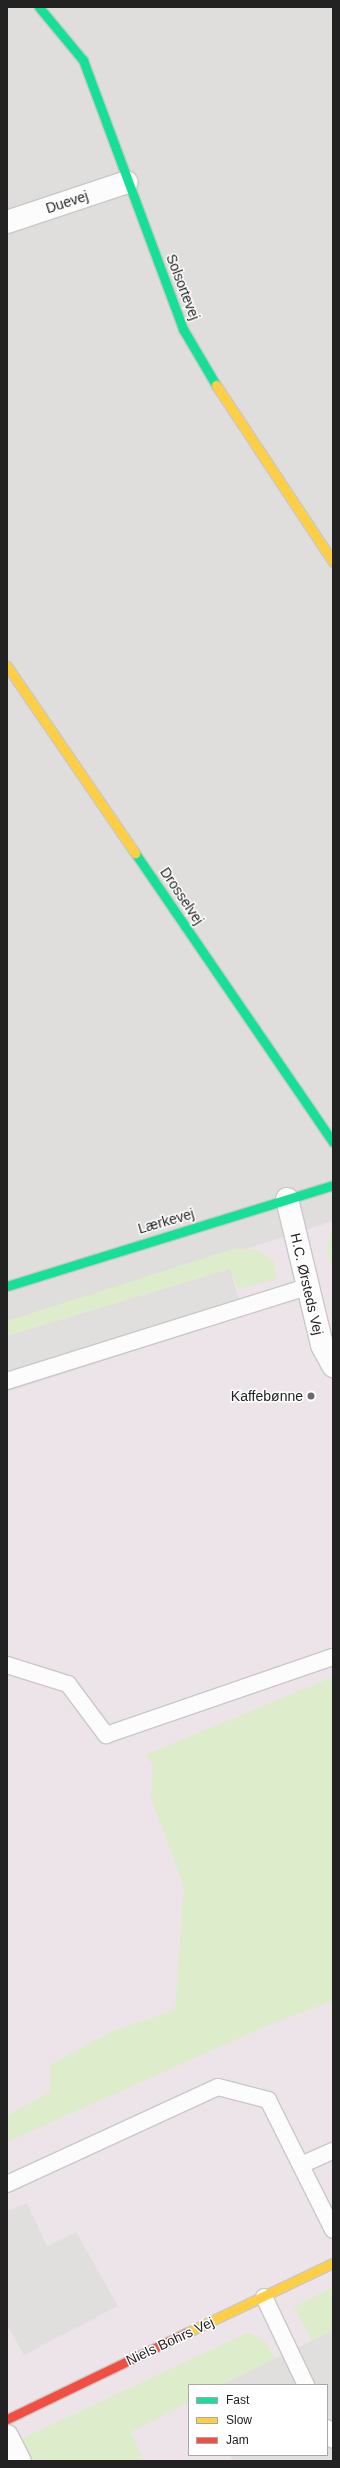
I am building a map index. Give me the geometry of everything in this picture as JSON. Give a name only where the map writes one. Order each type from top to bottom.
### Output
[{"type":"street","name":"Solsortevej","points":[[39,7],[83,60],[127,182],[183,329],[231,409],[333,562]]},
{"type":"street","name":"Duevej","points":[[7,222],[127,182]]},
{"type":"street","name":"Drosselvej","points":[[7,666],[333,1142]]},
{"type":"street","name":"Lærkevej","points":[[7,1286],[333,1185]]},
{"type":"street","name":"H.C. Ørsteds Vej","points":[[287,1199],[322,1345],[333,1366]]},
{"type":"street","name":"Niels Bohrs Vej","points":[[7,2419],[333,2264]]},
{"type":"street","points":[[7,2436],[20,2461]]},
{"type":"lane","points":[[7,1381],[308,1287]]},
{"type":"lane","points":[[7,1665],[68,1684],[106,1735],[333,1657]]},
{"type":"lane","points":[[7,2184],[218,2087],[268,2100],[333,2230]]},
{"type":"lane","points":[[301,2165],[333,2152]]},
{"type":"lane","points":[[264,2297],[306,2384]]},
{"type":"lane","points":[[328,2430],[333,2440]]},
{"type":"shaded area","points":[[7,7],[333,7],[333,1325],[7,1325]]},
{"type":"shaded area","points":[[333,1221],[333,2461],[7,2461],[7,1325]]},
{"type":"shaded area","points":[[230,1269],[244,1316],[7,1392],[7,1336]]},
{"type":"shaded area","points":[[27,2203],[47,2246],[76,2232],[118,2306],[24,2355],[7,2325],[7,2211]]},
{"type":"shaded area","points":[[332,2331],[333,2461],[233,2461],[230,2456],[328,2456],[328,2384],[223,2384]]},
{"type":"green space","points":[[333,1223],[333,1265],[331,1265],[327,1247]]},
{"type":"green space","points":[[236,1248],[257,1250],[274,1261],[276,1279],[238,1289],[230,1269],[7,1336],[7,1321]]},
{"type":"green space","points":[[333,1677],[333,2001],[273,2023],[7,2142],[7,2116],[50,2092],[50,2065],[113,2031],[175,2010],[184,1886],[151,1798],[153,1765],[145,1755]]},
{"type":"green space","points":[[333,2287],[333,2331],[312,2341],[294,2307]]},
{"type":"green space","points":[[249,2332],[266,2342],[275,2359],[225,2384],[188,2384],[188,2403],[131,2432],[144,2461],[29,2461],[17,2441]]},
{"type":"traffic: fast","points":[[39,7],[83,60],[183,329],[216,385]]},
{"type":"traffic: fast","points":[[135,853],[333,1142]]},
{"type":"traffic: fast","points":[[7,1286],[333,1185]]},
{"type":"traffic: slow","points":[[216,385],[333,562]]},
{"type":"traffic: slow","points":[[7,666],[135,853]]},
{"type":"traffic: slow","points":[[186,2333],[333,2263]]},
{"type":"traffic: jam","points":[[7,2419],[186,2333]]},
{"type":"place","name":"Kaffebønne","points":[[311,1396]]}]
